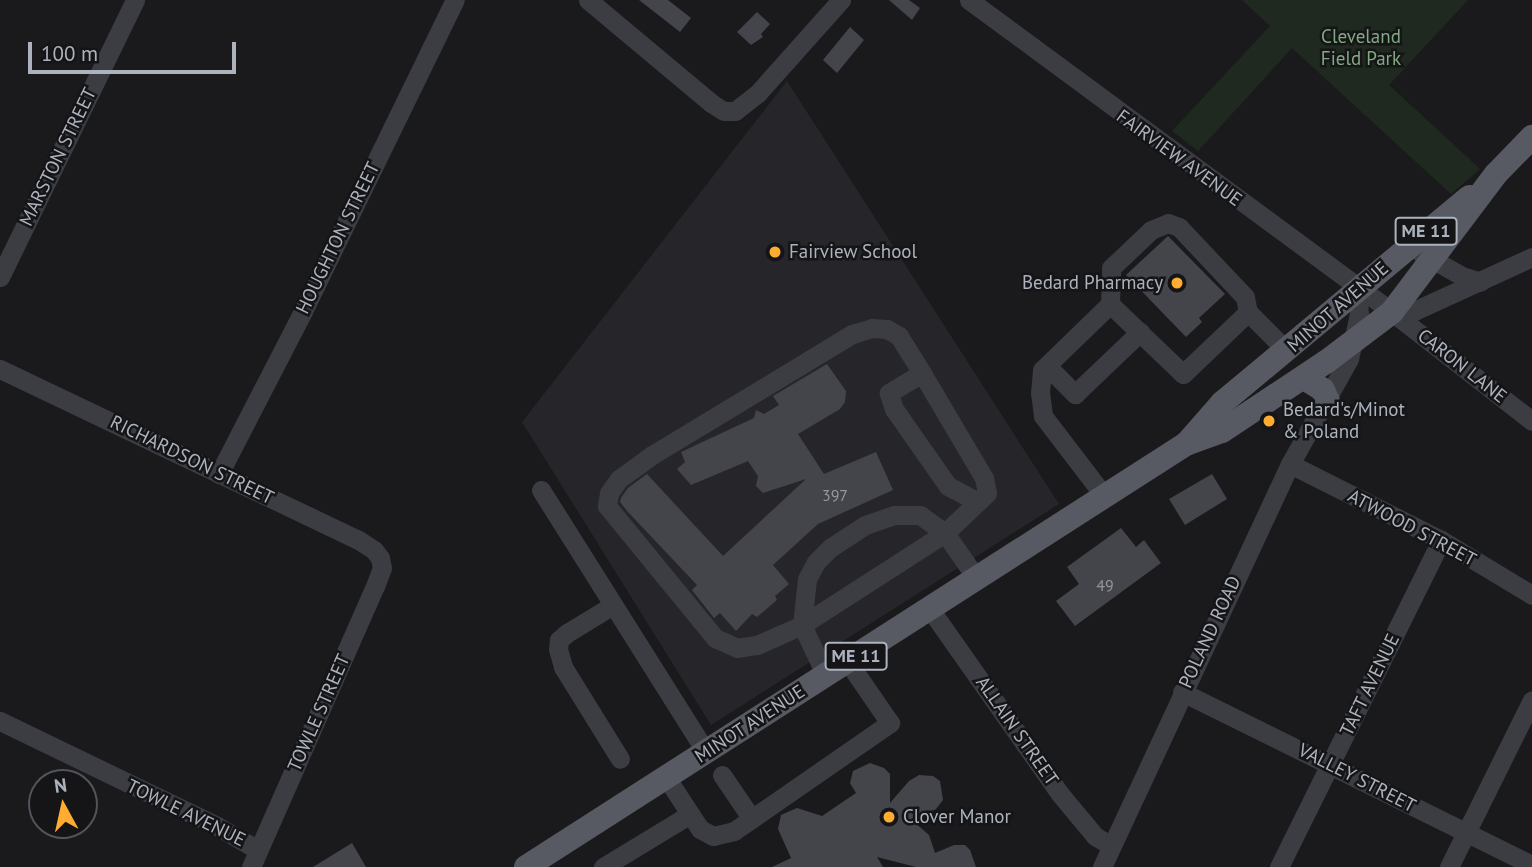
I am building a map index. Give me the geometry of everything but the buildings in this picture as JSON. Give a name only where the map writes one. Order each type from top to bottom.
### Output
[{"type":"main road","name":"ME 11","points":[[1392,312],[1496,174],[1532,137]]},
{"type":"main road","name":"MINOT AVENUE","points":[[1186,444],[1222,403],[1496,174]]},
{"type":"main road","name":"MINOT AVENUE","points":[[529,866],[1186,444],[1222,431],[1304,378],[1392,312]]},
{"type":"main road","points":[[1304,378],[1323,390],[1328,401]]},
{"type":"street","name":"MARSTON STREET","points":[[0,277],[135,0]]},
{"type":"street","name":"HOUGHTON STREET","points":[[219,474],[303,311],[455,0]]},
{"type":"street","points":[[588,0],[724,111],[735,111],[758,93],[841,0]]},
{"type":"street","name":"FAIRVIEW AVENUE","points":[[969,0],[1357,289],[1392,312]]},
{"type":"street","points":[[1105,497],[1043,416],[1040,393],[1042,370],[1110,304],[1111,268],[1151,230],[1168,223],[1179,227],[1245,297],[1248,312],[1287,351]]},
{"type":"street","points":[[1408,247],[1461,276],[1480,282]]},
{"type":"street","points":[[1392,312],[1414,312],[1532,257]]},
{"type":"street","name":"POLAND ROAD","points":[[1328,401],[1356,339],[1357,289]]},
{"type":"street","points":[[1110,304],[1183,374],[1248,312]]},
{"type":"street","name":"POLAND ROAD","points":[[1102,867],[1290,464],[1328,401],[1392,312]]},
{"type":"street","name":"CARON LANE","points":[[1392,312],[1532,421]]},
{"type":"street","points":[[872,328],[887,329],[899,336],[922,373],[984,478],[987,493],[978,502],[944,533],[802,625],[757,645],[737,648],[715,638],[607,506],[609,493],[618,479],[652,454],[852,334],[872,328]]},
{"type":"street","points":[[1046,366],[1075,394],[1140,332]]},
{"type":"street","name":"RICHARDSON STREET","points":[[0,369],[357,539],[374,550],[380,558]]},
{"type":"street","points":[[922,373],[889,393],[894,409],[948,486],[978,502]]},
{"type":"street","name":"ATWOOD STREET","points":[[1290,464],[1441,540],[1532,595]]},
{"type":"street","points":[[541,490],[706,752]]},
{"type":"street","points":[[826,676],[802,625],[807,579],[816,562],[830,548],[865,525],[894,515],[920,515],[944,533],[977,579]]},
{"type":"street","name":"TAFT AVENUE","points":[[1279,867],[1441,540]]},
{"type":"street","name":"TOWLE STREET","points":[[254,859],[376,586],[382,568],[380,558]]},
{"type":"street","points":[[614,605],[559,640],[558,658],[620,759]]},
{"type":"street","name":"ALLAIN STREET","points":[[930,609],[1060,794],[1096,836],[1111,846]]},
{"type":"street","points":[[666,777],[700,829],[713,836],[734,831],[890,723],[848,662]]},
{"type":"street","name":"VALLEY STREET","points":[[1182,692],[1532,865]]},
{"type":"street","points":[[1450,867],[1532,700]]},
{"type":"street","name":"TOWLE AVENUE","points":[[0,721],[217,826],[254,859]]},
{"type":"street","points":[[722,775],[752,819]]},
{"type":"street","points":[[604,867],[690,814]]},
{"type":"shaded area","name":"Fairview School","points":[[787,81],[1059,504],[711,725],[522,422]]},
{"type":"green space","name":"Cleveland Field Park","points":[[1242,0],[1468,0],[1389,85],[1480,169],[1451,194],[1292,48],[1198,151],[1172,131],[1270,26]]},
{"type":"place","name":"Fairview School","points":[[775,252]]},
{"type":"place","name":"Bedard Pharmacy","points":[[1177,283]]},
{"type":"place","name":"Bedard's/Minot & Poland","points":[[1269,421]]},
{"type":"place","name":"Clover Manor","points":[[889,817]]}]
